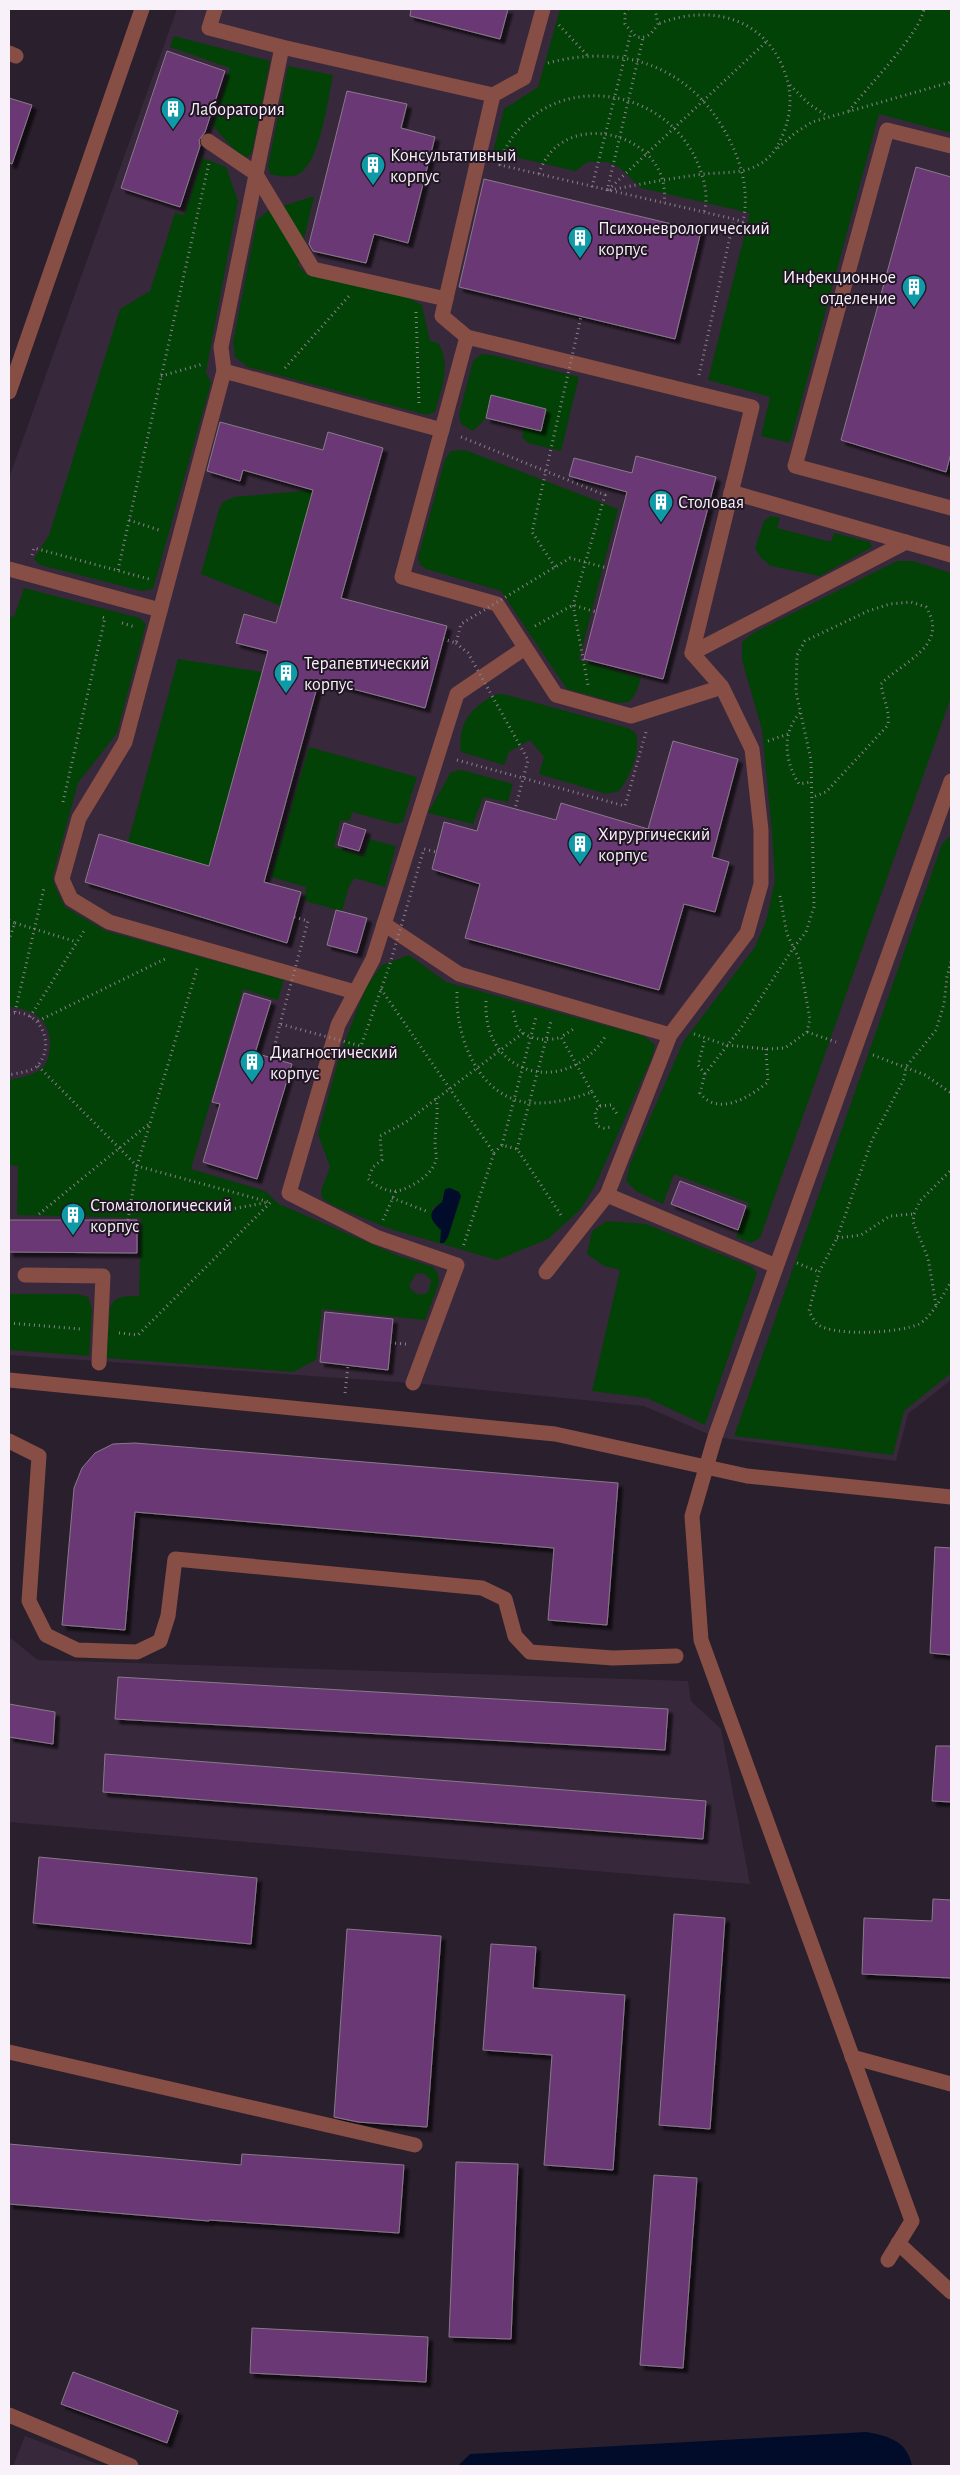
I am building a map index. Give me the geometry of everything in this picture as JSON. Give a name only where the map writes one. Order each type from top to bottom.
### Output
[{"type":"street","points":[[9,392],[142,9]]},
{"type":"street","points":[[215,9],[209,28],[282,47],[494,95],[524,78],[543,9]]},
{"type":"street","points":[[282,47],[221,347],[223,365],[180,537],[125,742],[79,818],[62,879],[71,899],[109,922],[355,992]]},
{"type":"street","points":[[494,95],[442,316],[467,337],[752,407],[692,653]]},
{"type":"street","points":[[951,146],[887,130],[795,466],[951,508]]},
{"type":"street","points":[[210,142],[255,173],[312,269],[446,299]]},
{"type":"street","points":[[467,337],[402,578],[497,604],[556,695],[631,716],[722,687]]},
{"type":"street","points":[[223,365],[272,384],[442,430]]},
{"type":"street","points":[[731,492],[951,555]]},
{"type":"street","points":[[692,653],[906,542]]},
{"type":"street","points":[[9,569],[160,610]]},
{"type":"street","points":[[413,1383],[457,1264],[376,1237],[289,1193],[338,1025],[367,969],[384,924],[457,694],[522,642]]},
{"type":"street","points":[[546,1272],[607,1195],[670,1035],[747,933],[762,884],[761,830],[752,749],[722,687],[692,653]]},
{"type":"street","points":[[888,2260],[912,2221],[701,1640],[692,1516],[705,1467],[951,781]]},
{"type":"street","points":[[384,924],[459,974],[670,1035]]},
{"type":"street","points":[[607,1195],[776,1266]]},
{"type":"street","points":[[25,1275],[103,1276],[99,1362]]},
{"type":"street","points":[[9,1380],[555,1434],[747,1476],[951,1497]]},
{"type":"street","points":[[9,1442],[40,1456],[29,1600],[46,1635],[77,1650],[137,1652],[160,1641],[168,1616],[175,1560],[482,1588],[505,1599],[515,1636],[530,1652],[613,1658],[676,1656]]},
{"type":"street","points":[[9,2052],[415,2145]]},
{"type":"street","points":[[852,2057],[951,2084]]},
{"type":"street","points":[[898,2243],[951,2292]]},
{"type":"street","points":[[9,2415],[131,2466]]},
{"type":"path","points":[[628,9],[625,14],[625,24],[636,37],[643,38],[651,34],[658,24],[686,15],[722,16],[740,21],[767,41],[778,55],[790,85],[787,122],[778,148]]},
{"type":"path","points":[[655,9],[658,24]]},
{"type":"path","points":[[849,111],[905,42],[923,15],[924,9]]},
{"type":"path","points":[[556,21],[587,56]]},
{"type":"path","points":[[592,186],[631,32]]},
{"type":"path","points":[[607,191],[643,38]]},
{"type":"path","points":[[607,191],[674,126],[767,41]]},
{"type":"path","points":[[526,70],[567,58],[606,55],[638,60],[677,78],[703,99],[717,116],[736,152],[742,170],[746,207],[743,222],[500,165],[507,145],[523,125],[545,109],[566,99],[587,95],[629,100],[646,107],[674,126],[695,157],[703,174],[707,203],[704,212]]},
{"type":"path","points":[[607,191],[662,180],[755,167],[806,126],[828,116],[951,82]]},
{"type":"path","points":[[790,85],[809,104],[828,116]]},
{"type":"path","points":[[539,174],[543,161],[568,140],[592,133],[620,136],[646,154],[662,180],[665,192],[664,203]]},
{"type":"path","points":[[118,570],[210,142]]},
{"type":"path","points":[[695,393],[734,219]]},
{"type":"path","points":[[272,384],[363,281]]},
{"type":"path","points":[[416,293],[420,424]]},
{"type":"path","points":[[555,567],[532,532],[581,317]]},
{"type":"path","points":[[161,376],[223,365]]},
{"type":"path","points":[[442,430],[605,495],[573,605],[592,705]]},
{"type":"path","points":[[129,520],[180,537]]},
{"type":"path","points":[[456,642],[461,624],[570,558],[607,568]]},
{"type":"path","points":[[766,1049],[768,1082],[752,1095],[717,1106],[706,1102],[700,1093],[705,1074],[741,1028],[794,947],[806,932],[814,907],[813,797],[810,782],[808,740],[800,713],[795,677],[797,655],[805,641],[868,611],[890,604],[911,602],[926,607],[932,618],[932,633],[924,650],[890,674],[881,684],[883,697],[890,711],[888,725],[826,792],[813,797]]},
{"type":"path","points":[[573,605],[596,612]]},
{"type":"path","points":[[522,642],[573,605]]},
{"type":"path","points":[[96,615],[154,632]]},
{"type":"path","points":[[61,812],[105,618]]},
{"type":"path","points":[[443,639],[456,642],[468,653],[528,760],[515,809]]},
{"type":"path","points":[[438,754],[625,806],[653,709]]},
{"type":"path","points":[[800,713],[791,722],[788,734],[788,758],[792,772],[799,784],[810,782]]},
{"type":"path","points":[[280,1024],[361,1046],[389,967],[424,849],[436,852]]},
{"type":"path","points":[[15,1012],[46,880]]},
{"type":"path","points":[[680,1022],[705,1039],[726,1045],[766,1049],[786,1048],[806,1032],[810,1019],[799,959],[787,934],[778,890],[762,884]]},
{"type":"path","points":[[30,1017],[95,914]]},
{"type":"path","points":[[272,1058],[308,921],[294,917]]},
{"type":"path","points":[[9,920],[77,942]]},
{"type":"path","points":[[9,939],[16,923]]},
{"type":"path","points":[[38,1021],[198,947]]},
{"type":"path","points":[[128,1220],[137,1166],[198,947]]},
{"type":"path","points":[[951,962],[947,976],[944,1004],[936,1030],[906,1067],[904,1079],[872,1140],[837,1238],[820,1272],[809,1311],[817,1324],[831,1330],[876,1333],[900,1329],[921,1323],[936,1306],[951,1282]]},
{"type":"path","points":[[367,969],[494,1153]]},
{"type":"path","points":[[459,974],[456,1004],[458,1025],[469,1056],[476,1068],[499,1090],[529,1103],[564,1101],[592,1092]]},
{"type":"path","points":[[490,983],[486,1007],[488,1025],[499,1051],[516,1066],[537,1073],[562,1071],[575,1066],[595,1050],[611,1028],[614,1018]]},
{"type":"path","points":[[516,991],[513,1009],[518,1026],[523,1033],[531,1036],[546,1040],[561,1037],[582,1023],[586,1010]]},
{"type":"path","points":[[457,1264],[494,1153],[502,1145],[541,998]]},
{"type":"path","points":[[517,1149],[556,1002]]},
{"type":"path","points":[[9,1014],[15,1012],[30,1017],[38,1021],[45,1032],[44,1052],[38,1066],[9,1075]]},
{"type":"path","points":[[806,1032],[906,1067],[925,1075],[951,1093]]},
{"type":"path","points":[[396,1191],[376,1185],[368,1179],[373,1167],[382,1160],[380,1136],[406,1122],[523,1033]]},
{"type":"path","points":[[561,1037],[575,1066],[600,1106]]},
{"type":"path","points":[[705,1039],[698,1058],[698,1065],[705,1074]]},
{"type":"path","points":[[38,1066],[137,1166],[270,1202]]},
{"type":"path","points":[[376,1237],[396,1191],[419,1181],[429,1173],[436,1161],[435,1147],[438,1110],[436,1098]]},
{"type":"path","points":[[616,1124],[611,1128],[597,1126],[594,1119],[595,1111],[600,1106],[611,1104],[618,1117]]},
{"type":"path","points":[[39,1214],[150,1122]]},
{"type":"path","points":[[502,1145],[517,1149],[575,1236]]},
{"type":"path","points":[[936,1306],[928,1258],[913,1222],[914,1214],[920,1201],[951,1170]]},
{"type":"path","points":[[130,1209],[232,1209],[270,1202],[289,1193]]},
{"type":"path","points":[[392,1198],[426,1211]]},
{"type":"path","points":[[9,1323],[138,1335],[270,1202]]},
{"type":"path","points":[[837,1238],[861,1235],[890,1216],[914,1214]]},
{"type":"path","points":[[390,1343],[403,1344]]},
{"type":"path","points":[[345,1393],[348,1366]]},
{"type":"shaded area","points":[[177,9],[951,9],[951,1380],[908,1414],[896,1461],[715,1437],[644,1406],[413,1383],[9,1355],[9,478]]},
{"type":"shaded area","points":[[9,1637],[38,1660],[688,1681],[691,1701],[721,1729],[750,1884],[9,1822]]},
{"type":"shaded area","points":[[25,2436],[103,2466],[13,2466]]},
{"type":"green space","points":[[560,9],[951,9],[951,133],[879,114],[790,443],[761,436],[770,397],[708,380],[750,213],[641,188],[620,168],[607,162],[588,162],[575,171],[493,152],[504,109],[538,87]]},
{"type":"green space","points":[[174,36],[270,61],[252,152],[248,157],[239,155],[213,126],[230,68],[170,47]]},
{"type":"green space","points":[[288,66],[333,75],[322,130],[312,159],[305,169],[297,175],[286,177],[270,174],[268,166]]},
{"type":"green space","points":[[203,158],[226,167],[238,201],[206,372],[211,383],[153,589],[142,591],[40,565],[34,559],[49,535],[120,309],[150,291],[175,213],[184,215]]},
{"type":"green space","points":[[314,196],[298,265],[307,275],[406,297],[422,305],[430,341],[438,343],[444,359],[444,377],[435,412],[427,415],[248,367],[235,357],[233,342],[257,220],[268,211]]},
{"type":"green space","points":[[481,354],[492,355],[579,377],[561,451],[528,443],[522,437],[524,427],[486,418],[473,431],[461,424],[459,415],[473,361]]},
{"type":"green space","points":[[465,450],[618,509],[579,660],[641,678],[636,693],[629,702],[618,703],[567,689],[501,591],[426,569],[420,565],[418,558],[445,459],[451,451]]},
{"type":"green space","points":[[313,490],[281,606],[201,574],[219,509],[223,502],[234,497]]},
{"type":"green space","points":[[771,516],[780,518],[777,528],[831,542],[834,533],[870,542],[872,547],[820,576],[771,566],[761,558],[755,548],[764,521]]},
{"type":"green space","points":[[897,561],[913,561],[951,573],[951,697],[760,1238],[751,1243],[736,1237],[749,1203],[674,1174],[663,1204],[636,1191],[626,1181],[630,1164],[683,1042],[755,947],[766,921],[775,881],[762,730],[742,660],[742,642],[753,633]]},
{"type":"green space","points":[[24,588],[140,618],[146,624],[117,733],[78,783],[53,875],[54,884],[65,907],[106,931],[284,980],[278,1000],[243,989],[191,1169],[265,1191],[279,1204],[399,1256],[433,1267],[438,1274],[439,1283],[425,1320],[322,1309],[316,1360],[293,1372],[106,1358],[110,1308],[112,1304],[118,1298],[139,1296],[141,1218],[17,1215],[18,1166],[9,1165],[9,1080],[28,1076],[44,1066],[48,1057],[50,1038],[44,1023],[33,1013],[9,1007],[9,616],[14,617]],"holes":[[[423,1273],[431,1280],[428,1292],[423,1294],[414,1292],[409,1285],[416,1274]]]},
{"type":"green space","points":[[178,659],[262,672],[209,866],[128,842]]},
{"type":"green space","points":[[497,694],[503,694],[628,728],[636,733],[637,748],[634,764],[619,791],[606,794],[539,774],[544,757],[530,740],[509,752],[504,765],[461,752],[461,732],[468,717],[480,704]]},
{"type":"green space","points":[[309,747],[417,777],[403,822],[396,824],[352,812],[350,820],[340,821],[334,847],[364,856],[369,839],[396,846],[385,887],[355,878],[349,886],[342,911],[305,901],[306,887],[271,877]]},
{"type":"green space","points":[[462,770],[513,784],[508,802],[483,797],[473,824],[428,813],[451,772]]},
{"type":"green space","points":[[950,836],[951,1373],[904,1411],[893,1455],[734,1436],[942,844]]},
{"type":"green space","points":[[409,955],[446,982],[644,1036],[655,1045],[652,1057],[595,1186],[580,1210],[548,1239],[497,1260],[390,1229],[332,1205],[322,1198],[321,1191],[330,1167],[318,1134],[340,1054],[366,987],[382,965]],"holes":[[[442,1195],[454,1218],[448,1237],[441,1243],[441,1230],[432,1209],[442,1202]]]},
{"type":"green space","points":[[607,1221],[646,1224],[752,1267],[757,1273],[705,1425],[647,1398],[592,1391],[620,1270],[604,1266],[587,1254],[592,1231]]},
{"type":"green space","points":[[9,1294],[77,1294],[88,1297],[92,1309],[89,1356],[9,1350]]},
{"type":"water","points":[[450,1188],[459,1192],[461,1196],[448,1237],[444,1243],[440,1243],[441,1230],[431,1215],[434,1209],[442,1202],[445,1189]]},
{"type":"water","points":[[866,2432],[882,2435],[896,2441],[906,2451],[912,2466],[458,2466],[470,2454]]},
{"type":"building","points":[[411,9],[508,9],[500,39],[410,16]]},
{"type":"building","name":"Лаборатория","points":[[167,51],[225,71],[205,132],[199,140],[200,146],[180,207],[121,188]]},
{"type":"building","name":"Консультативный корпус","points":[[347,91],[407,104],[401,128],[435,137],[408,243],[374,234],[366,263],[313,251],[309,244]]},
{"type":"building","points":[[9,98],[32,105],[12,164],[9,163]]},
{"type":"building","name":"Инфекционное отделение","points":[[916,167],[951,177],[951,453],[946,472],[841,440]]},
{"type":"building","name":"Психоневрологический корпус","points":[[484,179],[701,231],[675,339],[459,287]]},
{"type":"building","points":[[491,395],[546,409],[541,431],[486,418]]},
{"type":"building","name":"Терапевтический корпус","points":[[220,422],[323,450],[328,432],[383,448],[341,598],[447,626],[425,708],[319,680],[264,882],[301,892],[287,943],[85,882],[99,834],[209,866],[268,651],[236,643],[244,614],[276,623],[313,490],[243,470],[240,481],[207,471]]},
{"type":"building","name":"Столовая","points":[[636,456],[716,477],[663,679],[584,659],[627,492],[569,476],[574,458],[632,473]]},
{"type":"building","name":"Хирургический корпус","points":[[673,741],[738,759],[712,857],[729,862],[715,912],[684,904],[659,990],[465,938],[480,884],[432,869],[444,822],[477,831],[486,801],[556,820],[561,803],[648,829]]},
{"type":"building","points":[[344,823],[366,830],[359,851],[338,845]]},
{"type":"building","points":[[336,910],[367,918],[357,953],[327,945]]},
{"type":"building","name":"Диагностический корпус","points":[[244,993],[271,1001],[255,1053],[292,1064],[257,1179],[203,1162],[220,1104],[212,1102]]},
{"type":"building","points":[[680,1181],[746,1206],[738,1230],[671,1204]]},
{"type":"building","name":"Стоматологический корпус","points":[[9,1220],[137,1220],[137,1253],[9,1252]]},
{"type":"building","points":[[325,1312],[393,1319],[388,1370],[320,1362]]},
{"type":"building","points":[[135,1443],[618,1483],[607,1625],[548,1620],[554,1548],[135,1512],[125,1630],[62,1625],[74,1488],[82,1468],[95,1453],[113,1444]]},
{"type":"building","points":[[935,1547],[951,1548],[951,1655],[930,1653]]},
{"type":"building","points":[[118,1677],[668,1709],[665,1750],[115,1719]]},
{"type":"building","points":[[9,1704],[55,1712],[53,1744],[9,1737]]},
{"type":"building","points":[[936,1746],[951,1746],[951,1802],[932,1801]]},
{"type":"building","points":[[105,1754],[706,1801],[703,1839],[103,1792]]},
{"type":"building","points":[[39,1857],[257,1878],[251,1944],[33,1923]]},
{"type":"building","points":[[933,1899],[951,1900],[951,1978],[862,1974],[864,1918],[932,1921]]},
{"type":"building","points":[[674,1914],[725,1918],[710,2129],[659,2125]]},
{"type":"building","points":[[347,1929],[441,1936],[427,2127],[358,2122],[334,2117]]},
{"type":"building","points":[[491,1944],[536,1947],[533,1988],[625,1995],[613,2170],[544,2165],[552,2055],[483,2050]]},
{"type":"building","points":[[9,2144],[241,2165],[242,2154],[404,2165],[399,2233],[209,2221],[9,2204]]},
{"type":"building","points":[[456,2162],[518,2164],[511,2339],[449,2337]]},
{"type":"building","points":[[654,2175],[697,2178],[683,2368],[640,2365]]},
{"type":"building","points":[[252,2328],[428,2337],[426,2382],[250,2373]]},
{"type":"building","points":[[73,2372],[178,2411],[167,2443],[61,2404]]},
{"type":"place","name":"Лаборатория","points":[[173,130]]},
{"type":"place","name":"Консультативный корпус","points":[[373,186]]},
{"type":"place","name":"Психоневрологический корпус","points":[[580,259]]},
{"type":"place","name":"Инфекционное отделение","points":[[914,308]]},
{"type":"place","name":"Столовая","points":[[661,523]]},
{"type":"place","name":"Терапевтический корпус","points":[[286,694]]},
{"type":"place","name":"Хирургический корпус","points":[[580,865]]},
{"type":"place","name":"Диагностический корпус","points":[[252,1083]]},
{"type":"place","name":"Стоматологический корпус","points":[[73,1236]]}]
